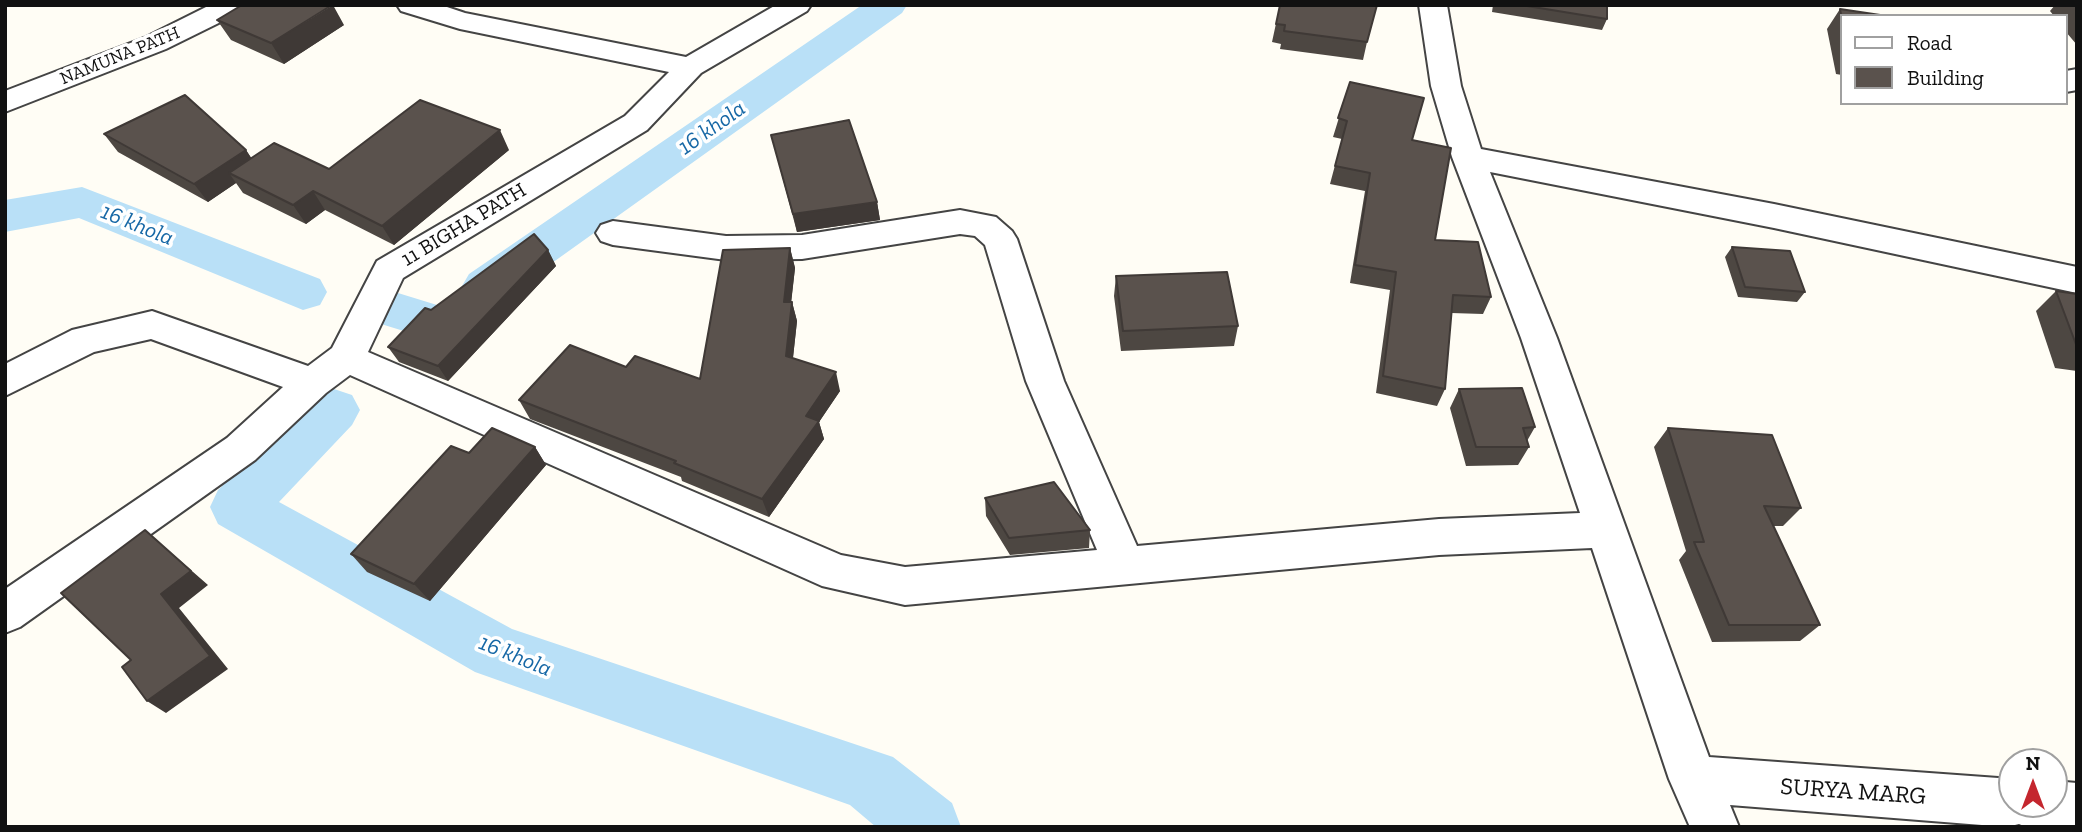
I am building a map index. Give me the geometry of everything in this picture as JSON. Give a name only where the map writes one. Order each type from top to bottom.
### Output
[{"type":"street","name":"NAMUNA PATH","points":[[5,102],[156,43],[233,5]]},
{"type":"street","points":[[411,5],[460,20],[690,67]]},
{"type":"street","name":"11 BIGHA PATH","points":[[5,613],[241,449],[313,383],[346,358],[389,270],[636,123],[690,67],[797,5]]},
{"type":"street","points":[[1433,5],[1446,86],[1468,158],[1539,338],[1693,779],[1715,827]]},
{"type":"street","points":[[1468,158],[1774,216],[2077,281]]},
{"type":"street","points":[[613,233],[726,248],[802,247],[960,222],[984,225],[1000,239],[1045,381],[1124,565]]},
{"type":"street","points":[[5,381],[85,340],[152,325],[313,383]]},
{"type":"street","points":[[346,358],[836,573],[905,586],[1439,537],[1606,530]]},
{"type":"street","name":"SURYA MARG","points":[[1693,779],[1998,802]]},
{"type":"building","points":[[242,5],[332,5],[271,43],[217,20]]},
{"type":"building","points":[[1280,5],[1377,5],[1367,42],[1284,31],[1285,25],[1276,24]]},
{"type":"building","points":[[1521,5],[1607,5],[1607,19]]},
{"type":"building","points":[[1840,9],[1874,14],[1841,14]]},
{"type":"building","points":[[1350,82],[1424,98],[1412,140],[1451,148],[1435,240],[1478,242],[1491,297],[1453,295],[1445,389],[1383,376],[1396,272],[1355,265],[1370,173],[1335,166],[1347,121],[1338,118]]},
{"type":"building","points":[[185,95],[246,150],[194,184],[104,134]]},
{"type":"building","points":[[420,100],[500,130],[382,226],[313,191],[293,205],[229,173],[274,143],[329,169]]},
{"type":"building","points":[[849,120],[877,202],[793,214],[771,135]]},
{"type":"building","points":[[534,234],[548,250],[438,366],[388,347],[425,308],[431,310]]},
{"type":"building","points":[[1732,247],[1790,251],[1805,292],[1745,287]]},
{"type":"building","points":[[790,248],[784,302],[792,302],[786,356],[836,372],[806,416],[819,421],[762,499],[674,463],[676,461],[519,400],[570,345],[626,367],[635,356],[700,379],[723,250]]},
{"type":"building","points":[[1227,272],[1238,326],[1123,331],[1116,276]]},
{"type":"building","points":[[2056,291],[2077,294],[2077,347]]},
{"type":"building","points":[[1522,388],[1535,427],[1523,428],[1529,447],[1476,447],[1459,389]]},
{"type":"building","points":[[492,428],[535,447],[414,584],[351,554],[451,446],[469,453]]},
{"type":"building","points":[[1668,428],[1772,435],[1801,508],[1764,506],[1820,625],[1729,625],[1694,542],[1704,542]]},
{"type":"building","points":[[1054,482],[1090,530],[1009,538],[985,498]]},
{"type":"building","points":[[145,530],[191,571],[161,594],[210,656],[147,701],[122,667],[131,660],[61,593]]},
{"type":"waterway","name":"16 khola","points":[[486,286],[888,5]]},
{"type":"waterway","name":"16 khola","points":[[5,216],[82,202],[303,292]]},
{"type":"waterway","name":"16 khola","points":[[398,311],[433,322]]},
{"type":"waterway","name":"16 khola","points":[[334,410],[238,507],[496,652],[870,780],[928,827]]}]
